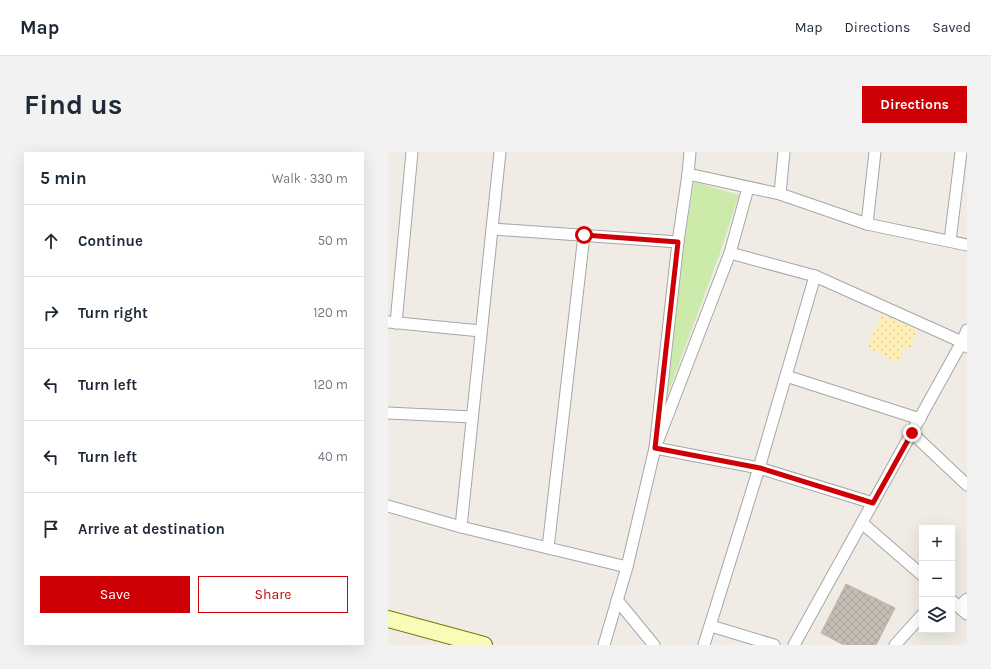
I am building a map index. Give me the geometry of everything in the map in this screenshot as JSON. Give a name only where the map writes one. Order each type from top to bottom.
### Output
[{"type":"street","points":[[412,152],[392,322],[481,331]]},
{"type":"street","points":[[461,527],[500,152]]},
{"type":"street","points":[[604,645],[627,567],[655,448],[678,242],[690,152]]},
{"type":"street","points":[[780,194],[784,152]]},
{"type":"street","points":[[867,224],[875,152]]},
{"type":"street","points":[[950,241],[961,152]]},
{"type":"street","points":[[688,174],[780,194],[867,224],[967,245]]},
{"type":"street","points":[[655,448],[730,253],[748,188]]},
{"type":"street","points":[[493,229],[678,242]]},
{"type":"street","points":[[548,548],[584,235]]},
{"type":"street","points":[[730,253],[815,276],[964,345]]},
{"type":"street","points":[[704,645],[760,468],[815,276]]},
{"type":"street","points":[[794,645],[912,433],[964,345],[967,330]]},
{"type":"street","points":[[786,376],[920,419]]},
{"type":"street","points":[[388,413],[472,417]]},
{"type":"street","points":[[912,433],[967,485]]},
{"type":"street","points":[[655,448],[760,468],[873,503]]},
{"type":"street","points":[[388,506],[461,527],[627,567]]},
{"type":"street","points":[[862,523],[919,572]]},
{"type":"street","points":[[959,608],[967,599]]},
{"type":"street","points":[[617,600],[654,645]]},
{"type":"street","points":[[895,645],[919,618]]},
{"type":"street","points":[[388,619],[484,645]]},
{"type":"street","points":[[711,626],[774,645]]},
{"type":"green space","points":[[694,182],[739,195],[720,253],[667,396],[684,245]]},
{"type":"sand","points":[[882,314],[917,330],[915,337],[912,339],[914,343],[913,346],[902,350],[901,360],[897,361],[896,363],[867,346]]},
{"type":"building","points":[[846,584],[895,608],[876,645],[844,645],[821,633]]},
{"type":"route","points":[[584,235],[678,242],[655,448],[760,468],[873,503],[912,433]]}]
